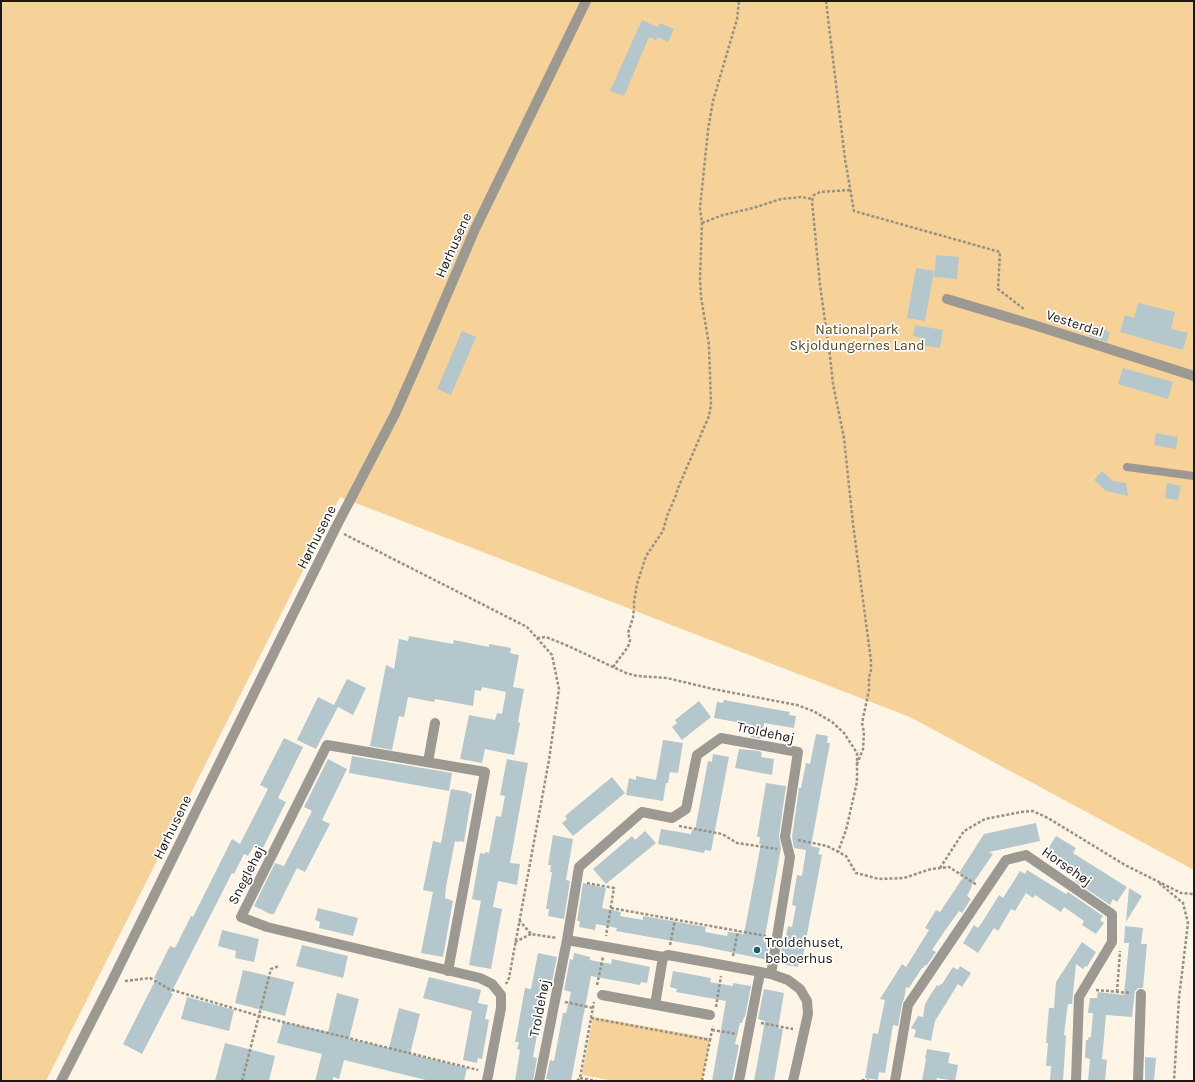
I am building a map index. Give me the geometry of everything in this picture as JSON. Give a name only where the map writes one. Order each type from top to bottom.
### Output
[{"type":"street","name":"Hørhusene","points":[[61,1081],[111,983],[335,529],[395,414],[475,229],[586,1]]},
{"type":"street","name":"Vesterdal","points":[[947,299],[1194,376]]},
{"type":"street","points":[[428,762],[435,722]]},
{"type":"street","name":"Troldehøj","points":[[539,1081],[567,940],[579,866],[642,812],[672,818],[686,809],[697,755],[721,738],[798,752],[785,837],[790,857],[771,974]]},
{"type":"street","name":"Sneglehøj","points":[[448,971],[485,772],[327,745],[241,917],[266,927],[448,971],[480,978],[492,984],[501,995]]},
{"type":"street","name":"Horsehøj","points":[[895,1081],[908,1005],[1006,860],[1026,855],[1112,914],[1112,942],[1079,997],[1076,1081]]},
{"type":"street","points":[[567,940],[771,974],[788,980],[800,989],[807,1001],[808,1014],[793,1081]]},
{"type":"street","points":[[655,1005],[666,956]]},
{"type":"street","points":[[739,1081],[760,973]]},
{"type":"street","points":[[598,994],[710,1015]]},
{"type":"street","points":[[1138,1081],[1141,994]]},
{"type":"street","points":[[488,1077],[501,1008],[501,995]]},
{"type":"lane","points":[[1127,467],[1194,476]]},
{"type":"path","points":[[613,667],[628,647],[630,640],[628,633],[633,618],[635,590],[646,556],[663,531],[678,488],[709,416],[711,404],[709,345],[701,297],[700,278],[702,223],[700,208],[708,130],[713,101],[737,19],[739,1]]},
{"type":"path","points":[[826,1],[845,159],[854,211],[1000,252],[998,289],[1034,318],[1034,325]]},
{"type":"path","points":[[850,190],[820,192],[814,195],[812,201],[820,284],[833,384],[844,438],[853,524],[868,627],[871,661],[869,690],[862,723],[864,732],[863,749],[857,764]]},
{"type":"path","points":[[702,223],[723,215],[753,208],[781,199],[801,197],[812,199]]},
{"type":"path","points":[[335,529],[527,627],[552,655],[559,690],[549,760],[509,978],[501,995]]},
{"type":"path","points":[[537,638],[546,637],[626,673],[637,676],[667,678],[713,690],[797,705],[813,711],[832,722],[844,733],[857,753],[857,782],[846,830],[838,852]]},
{"type":"path","points":[[940,868],[964,831],[985,819],[1033,811],[1048,818],[1125,865],[1181,893],[1194,894]]},
{"type":"path","points":[[672,818],[674,825],[722,834],[737,843],[789,851]]},
{"type":"path","points":[[785,837],[826,846],[846,856],[856,873],[879,879],[904,878],[931,869],[949,867],[985,890]]},
{"type":"path","points":[[1154,879],[1183,903],[1188,923],[1179,998],[1174,1081]]},
{"type":"path","points":[[577,881],[614,888],[598,994],[593,1008],[580,1078],[577,1081]]},
{"type":"path","points":[[611,908],[777,938]]},
{"type":"path","points":[[519,920],[531,934]]},
{"type":"path","points":[[666,956],[675,920]]},
{"type":"path","points":[[731,967],[738,931]]},
{"type":"path","points":[[515,942],[531,934],[567,940]]},
{"type":"path","points":[[1110,944],[1120,951],[1117,992]]},
{"type":"path","points":[[242,1081],[271,968],[279,966]]},
{"type":"path","points":[[111,983],[150,978],[169,989],[259,1016],[488,1077]]},
{"type":"path","points":[[1084,989],[1141,994]]},
{"type":"path","points":[[555,1000],[593,1008]]},
{"type":"path","points":[[750,1021],[804,1031]]},
{"type":"path","points":[[712,1030],[748,1036]]},
{"type":"path","points":[[702,1081],[710,1040]]},
{"type":"path","points":[[580,1078],[596,1081]]},
{"type":"path","points":[[862,1081],[870,1081]]},
{"type":"green space","name":"Nationalpark Skjoldungernes Land","points":[[1,1],[1194,1],[1194,870],[910,717],[340,497],[46,1081],[1,1081]]},
{"type":"green space","points":[[593,1017],[710,1038],[702,1081],[614,1081],[582,1075]]},
{"type":"building","points":[[642,20],[658,27],[660,23],[674,29],[668,42],[658,37],[656,40],[649,37],[624,96],[610,91]]},
{"type":"building","points":[[936,255],[959,257],[957,279],[934,277]]},
{"type":"building","points":[[916,268],[934,271],[925,321],[907,318]]},
{"type":"building","points":[[1138,303],[1175,312],[1171,329],[1188,333],[1183,350],[1120,332],[1125,315],[1134,318]]},
{"type":"building","points":[[915,325],[943,330],[940,348],[921,345],[923,338],[913,336]]},
{"type":"building","points":[[1092,326],[1110,332],[1107,342],[1089,336]]},
{"type":"building","points":[[462,331],[476,337],[451,395],[437,389]]},
{"type":"building","points":[[1123,368],[1173,382],[1168,399],[1118,384]]},
{"type":"building","points":[[1156,433],[1178,437],[1176,449],[1154,445]]},
{"type":"building","points":[[1102,471],[1113,481],[1126,483],[1128,496],[1106,491],[1094,480]]},
{"type":"building","points":[[1167,483],[1181,486],[1178,500],[1165,498]]},
{"type":"building","points":[[409,636],[453,644],[454,640],[489,647],[489,644],[511,648],[510,653],[519,655],[513,687],[524,689],[514,755],[485,749],[482,763],[460,759],[469,715],[495,720],[497,713],[502,714],[506,692],[482,687],[481,691],[475,690],[473,706],[435,699],[434,702],[408,697],[404,717],[399,716],[392,750],[370,746],[386,665],[394,669],[399,639],[408,641]]},
{"type":"building","points":[[347,679],[366,688],[353,715],[338,707],[316,749],[297,740],[318,697],[334,705]]},
{"type":"building","points":[[724,700],[790,712],[789,715],[796,716],[794,728],[764,723],[761,739],[751,737],[753,725],[714,718],[717,702],[723,703]]},
{"type":"building","points":[[699,701],[711,717],[682,740],[672,727],[677,723],[675,720]]},
{"type":"building","points":[[816,734],[828,736],[827,743],[830,743],[811,846],[820,848],[818,854],[822,855],[802,961],[799,961],[798,967],[781,964],[779,962],[788,926],[792,927],[796,906],[792,905],[797,875],[802,876],[806,850],[794,848],[792,837],[799,788],[801,788],[806,763],[810,764]]},
{"type":"building","points":[[284,738],[303,747],[278,798],[286,802],[262,850],[254,846],[248,856],[244,854],[234,874],[232,873],[142,1054],[123,1044],[156,979],[154,978],[170,946],[175,948],[191,916],[193,917],[232,839],[240,844],[268,789],[260,785]]},
{"type":"building","points":[[663,740],[683,743],[678,773],[670,772],[668,783],[666,783],[663,801],[626,795],[629,778],[636,780],[636,776],[656,780]]},
{"type":"building","points":[[739,749],[759,751],[762,753],[761,757],[774,759],[772,775],[735,768]]},
{"type":"building","points":[[713,754],[729,757],[711,851],[705,850],[704,853],[658,844],[661,829],[691,834],[692,830],[695,830],[708,761],[712,762]]},
{"type":"building","points":[[352,756],[452,773],[449,791],[349,773]]},
{"type":"building","points":[[328,759],[347,769],[322,820],[330,824],[305,872],[297,868],[274,914],[270,914],[254,906],[275,863],[284,866],[312,811],[304,807]]},
{"type":"building","points":[[507,759],[528,763],[510,863],[520,864],[517,885],[498,881],[493,907],[502,909],[491,969],[469,965],[481,901],[472,899],[480,853],[489,853],[496,816],[501,817],[505,796],[500,795]]},
{"type":"building","points":[[612,777],[625,793],[573,836],[562,823],[567,819],[565,816]]},
{"type":"building","points":[[766,783],[786,786],[779,836],[781,848],[764,942],[769,943],[767,960],[701,946],[616,931],[617,928],[596,924],[595,930],[579,927],[580,921],[577,921],[583,883],[606,888],[602,908],[621,912],[620,916],[643,920],[643,916],[706,927],[705,932],[727,936],[728,932],[744,934],[761,844],[759,844],[760,837],[757,837]]},
{"type":"building","points":[[451,789],[472,794],[464,842],[455,841],[446,887],[445,898],[453,901],[443,957],[421,953],[433,892],[423,890],[433,841],[441,843]]},
{"type":"building","points":[[1036,823],[1040,841],[989,852],[993,854],[971,886],[967,896],[971,899],[962,913],[959,911],[944,932],[932,950],[936,952],[926,966],[925,965],[922,968],[909,988],[906,987],[898,1026],[893,1025],[885,1073],[879,1072],[878,1080],[865,1078],[873,1033],[878,1034],[885,1000],[880,999],[902,964],[906,967],[929,930],[925,928],[936,910],[940,912],[964,876],[959,873],[984,834]]},
{"type":"building","points":[[645,831],[656,843],[606,884],[593,869],[632,836],[635,840]]},
{"type":"building","points":[[553,835],[573,839],[566,880],[570,881],[564,919],[548,916],[549,909],[546,909],[552,872],[550,872],[551,865],[548,865]]},
{"type":"building","points":[[1056,836],[1076,848],[1073,853],[1127,887],[1117,902],[1113,899],[1110,905],[1075,881],[1078,876],[1065,868],[1066,866],[1063,865],[1064,864],[1046,852]]},
{"type":"building","points":[[1027,870],[1066,894],[1068,892],[1103,916],[1100,920],[1104,923],[1096,934],[1082,925],[1084,921],[1064,907],[1061,912],[1035,895],[1033,898],[1026,893],[1015,911],[1011,909],[998,931],[994,928],[978,953],[963,943],[974,925],[978,928],[999,895],[1003,898],[1020,871],[1025,874]]},
{"type":"building","points":[[1129,888],[1142,896],[1126,922]]},
{"type":"building","points":[[318,908],[358,918],[353,936],[319,928],[320,922],[315,920]]},
{"type":"building","points":[[1125,926],[1143,928],[1141,944],[1147,944],[1143,988],[1138,988],[1135,991],[1132,1017],[1106,1015],[1102,1059],[1107,1060],[1105,1081],[1088,1081],[1090,1059],[1085,1058],[1086,1040],[1091,1037],[1093,1013],[1088,1013],[1090,998],[1097,998],[1098,992],[1124,995],[1129,943],[1124,943]]},
{"type":"building","points":[[222,930],[259,939],[254,962],[235,958],[236,951],[218,946]]},
{"type":"building","points":[[1082,942],[1096,952],[1087,967],[1085,966],[1083,969],[1076,964],[1072,1004],[1068,1004],[1064,1035],[1066,1036],[1063,1081],[1050,1081],[1051,1066],[1046,1066],[1049,1008],[1054,1008],[1056,982]]},
{"type":"building","points":[[302,945],[348,956],[343,978],[296,966]]},
{"type":"building","points":[[538,953],[557,957],[551,987],[546,986],[533,1057],[537,1058],[533,1081],[515,1081],[520,1050],[517,1049],[519,1042],[515,1042],[525,988],[531,989]]},
{"type":"building","points":[[574,953],[590,957],[590,960],[611,964],[612,959],[650,967],[647,983],[641,982],[640,985],[591,976],[571,1081],[556,1081],[546,1079],[550,1060],[554,1061],[563,1013],[566,1013],[571,992],[564,990],[570,959],[573,960]]},
{"type":"building","points":[[960,966],[971,973],[962,987],[958,984],[935,1021],[931,1041],[914,1037],[916,1030],[911,1028],[918,1016],[923,1017],[925,1004],[931,994],[937,985],[939,986],[942,984],[953,967],[958,970]]},
{"type":"building","points":[[243,970],[294,982],[285,1016],[235,1003]]},
{"type":"building","points":[[673,971],[711,978],[710,982],[733,986],[733,983],[751,986],[745,1017],[742,1023],[740,1023],[735,1044],[739,1045],[732,1081],[712,1081],[726,1001],[676,992],[677,989],[670,987]]},
{"type":"building","points":[[429,977],[481,990],[478,1003],[488,1005],[485,1019],[489,1020],[482,1059],[478,1058],[477,1063],[463,1060],[472,1011],[423,998]]},
{"type":"building","points":[[764,989],[784,993],[778,1028],[783,1029],[774,1081],[754,1081],[765,1021],[758,1019]]},
{"type":"building","points":[[337,993],[359,999],[349,1039],[389,1048],[399,1008],[420,1014],[410,1054],[467,1068],[464,1081],[430,1081],[344,1060],[339,1079],[333,1077],[333,1081],[315,1081],[322,1054],[277,1043],[283,1022],[328,1032]]},
{"type":"building","points":[[187,997],[234,1010],[229,1031],[181,1019]]},
{"type":"building","points":[[225,1043],[275,1056],[269,1081],[215,1081]]},
{"type":"building","points":[[927,1049],[950,1053],[948,1063],[958,1065],[955,1081],[937,1078],[936,1081],[922,1081]]},
{"type":"building","points":[[1145,1057],[1156,1058],[1154,1081],[1145,1080]]},
{"type":"place","name":"Troldehuset, beboerhus","points":[[757,950]]}]
